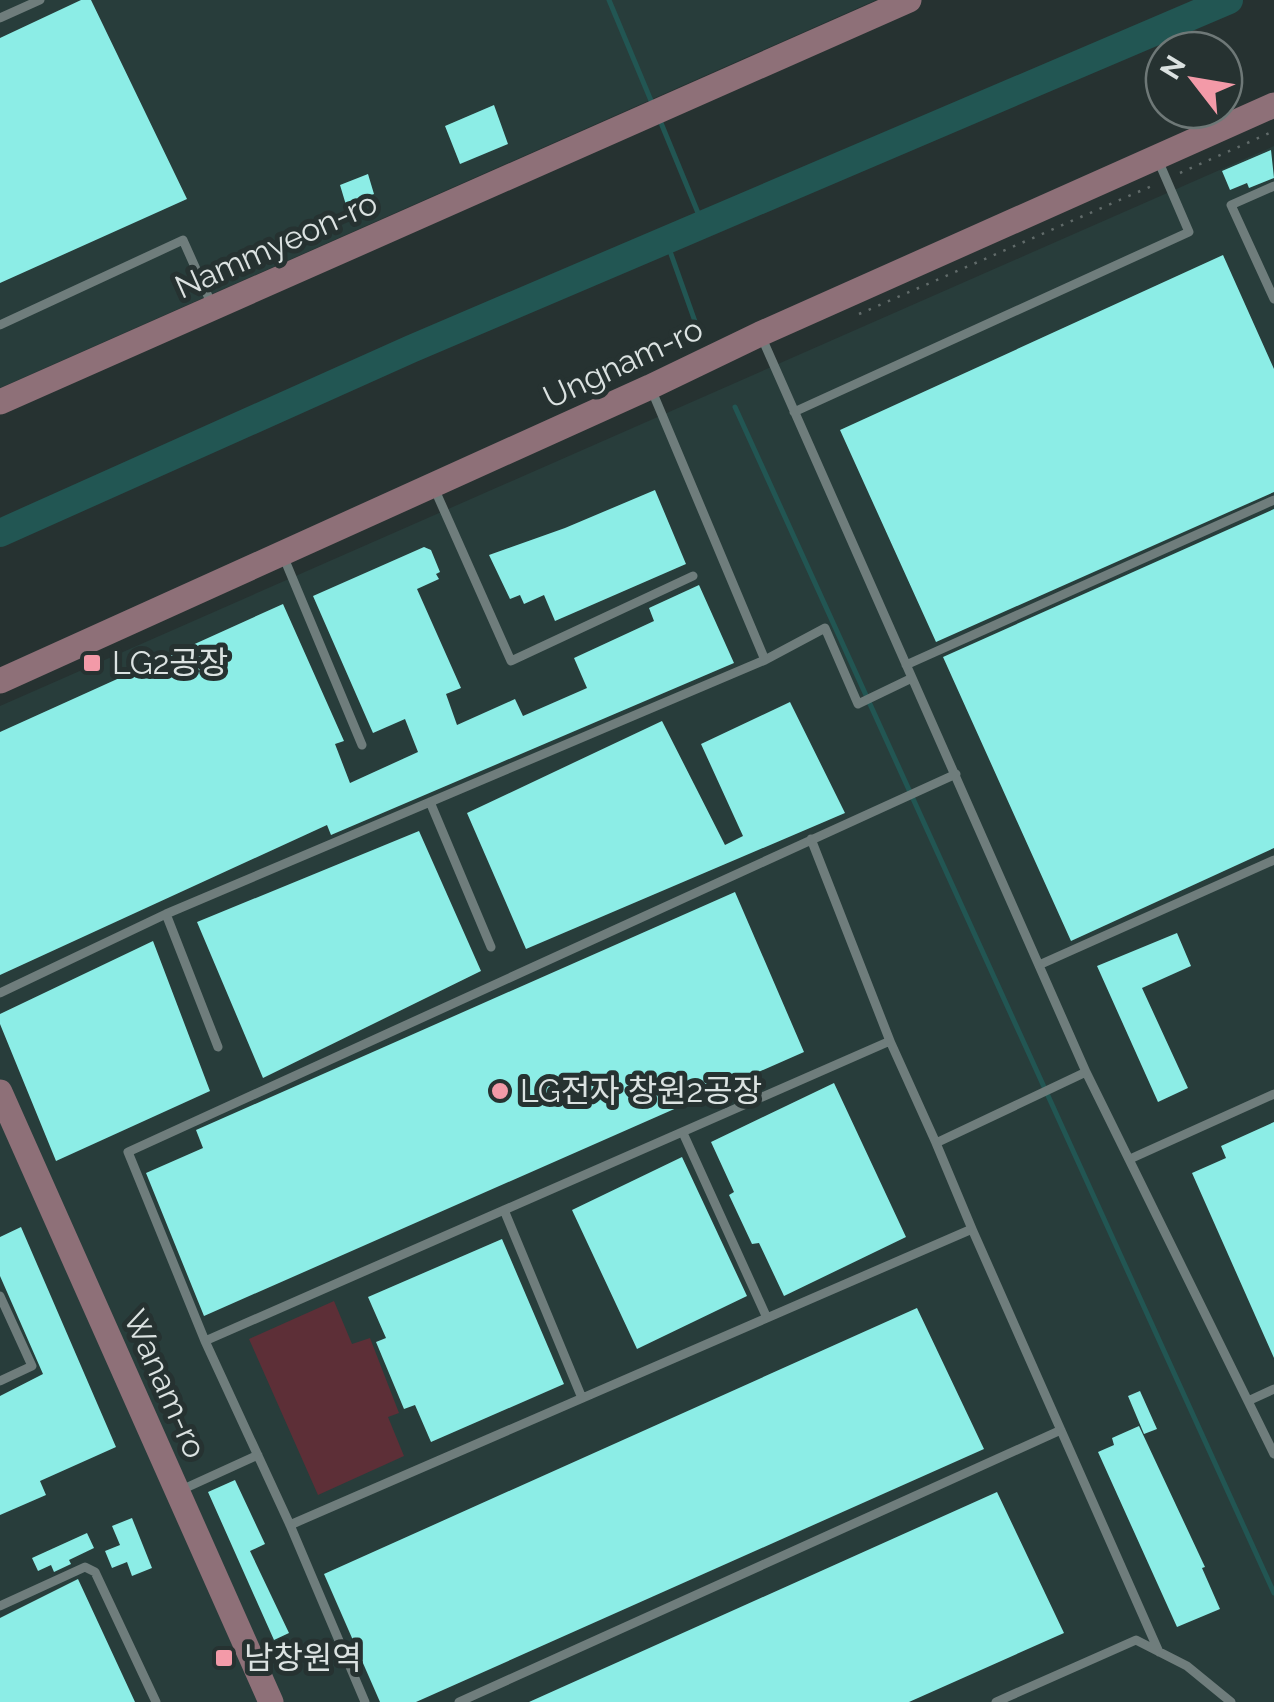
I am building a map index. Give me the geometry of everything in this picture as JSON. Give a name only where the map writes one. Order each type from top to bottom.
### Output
[{"type":"street","name":"Nammyeon-ro","points":[[0,402],[909,0]]},
{"type":"street","name":"Ungnam-ro","points":[[0,681],[760,334],[1274,105]]},
{"type":"street","name":"Wanam-ro","points":[[0,1092],[271,1702]]},
{"type":"lane","points":[[0,18],[40,0]]},
{"type":"lane","points":[[794,412],[1189,232],[1157,158]]},
{"type":"lane","points":[[1274,186],[1230,205],[1274,299]]},
{"type":"lane","points":[[0,325],[183,240],[214,308]]},
{"type":"lane","points":[[760,334],[1086,1072],[1274,1454]]},
{"type":"lane","points":[[650,387],[765,660]]},
{"type":"lane","points":[[433,485],[512,660],[693,576]]},
{"type":"lane","points":[[906,665],[1274,500]]},
{"type":"lane","points":[[282,554],[362,745]]},
{"type":"lane","points":[[0,993],[166,914],[765,660],[825,628],[858,704],[912,678]]},
{"type":"lane","points":[[365,1702],[206,1341],[128,1152],[956,774]]},
{"type":"lane","points":[[430,802],[492,947]]},
{"type":"lane","points":[[811,839],[890,1041],[1158,1652]]},
{"type":"lane","points":[[1039,965],[1274,860]]},
{"type":"lane","points":[[166,914],[218,1047]]},
{"type":"lane","points":[[206,1341],[890,1041]]},
{"type":"lane","points":[[936,1143],[1086,1072]]},
{"type":"lane","points":[[1130,1159],[1274,1094]]},
{"type":"lane","points":[[683,1133],[766,1318]]},
{"type":"lane","points":[[504,1210],[582,1398]]},
{"type":"lane","points":[[290,1525],[972,1229]]},
{"type":"lane","points":[[0,1296],[32,1366],[0,1380]]},
{"type":"lane","points":[[1248,1401],[1274,1390]]},
{"type":"lane","points":[[459,1702],[1061,1430]]},
{"type":"lane","points":[[177,1492],[258,1455]]},
{"type":"lane","points":[[0,1606],[84,1568],[95,1572],[156,1702]]},
{"type":"lane","points":[[996,1702],[1136,1640],[1187,1666],[1231,1702]]},
{"type":"shaded area","points":[[0,0],[876,0],[0,388]]},
{"type":"shaded area","points":[[1274,146],[1274,1702],[0,1702],[0,706]]},
{"type":"shaded area","points":[[334,1301],[352,1344],[370,1338],[399,1413],[388,1417],[404,1456],[318,1495],[249,1339]]},
{"type":"building","points":[[81,0],[91,0],[187,199],[0,283],[0,38]]},
{"type":"building","points":[[494,105],[508,144],[460,164],[445,126]]},
{"type":"building","points":[[1271,150],[1274,178],[1249,188],[1247,183],[1230,190],[1222,171]]},
{"type":"building","points":[[368,174],[374,194],[346,205],[340,185]]},
{"type":"building","points":[[1223,255],[1274,369],[1274,492],[936,642],[840,430]]},
{"type":"building","points":[[655,490],[686,564],[555,621],[544,595],[524,604],[520,595],[510,599],[489,555]]},
{"type":"building","points":[[1274,509],[1274,848],[1071,941],[943,657]]},
{"type":"building","points":[[424,547],[431,550],[439,579],[417,589],[461,688],[446,694],[457,725],[515,699],[523,716],[587,688],[574,658],[654,621],[649,608],[699,585],[734,663],[331,835],[327,825],[0,975],[0,732],[283,604],[344,741],[335,744],[350,783],[418,752],[405,719],[373,733],[313,596]]},
{"type":"building","points":[[790,702],[845,813],[526,949],[467,813],[662,721],[725,845],[743,836],[701,744]]},
{"type":"building","points":[[419,831],[481,971],[263,1078],[197,922]]},
{"type":"building","name":"LG전자 창원2공장","points":[[735,892],[804,1052],[204,1316],[146,1173],[203,1148],[196,1130]]},
{"type":"building","points":[[1177,933],[1191,966],[1142,988],[1188,1088],[1158,1102],[1097,966]]},
{"type":"building","points":[[153,941],[210,1091],[56,1161],[0,1024],[0,1014]]},
{"type":"building","points":[[834,1083],[906,1237],[784,1296],[759,1243],[752,1244],[729,1195],[734,1192],[711,1142]]},
{"type":"building","points":[[1274,1122],[1274,1358],[1192,1173],[1226,1158],[1221,1146]]},
{"type":"building","points":[[682,1157],[747,1296],[637,1349],[572,1210]]},
{"type":"building","points":[[21,1227],[116,1447],[40,1481],[46,1495],[0,1515],[0,1396],[43,1374],[0,1276],[0,1237]]},
{"type":"building","points":[[502,1239],[564,1384],[431,1442],[415,1405],[404,1409],[376,1342],[386,1338],[368,1297]]},
{"type":"building","points":[[917,1308],[984,1449],[416,1702],[380,1702],[324,1574]]},
{"type":"building","points":[[1140,1391],[1157,1429],[1144,1434],[1128,1396]]},
{"type":"building","points":[[1139,1426],[1205,1567],[1202,1568],[1220,1609],[1177,1627],[1098,1452],[1114,1445],[1112,1438]]},
{"type":"building","points":[[235,1480],[265,1544],[250,1551],[289,1633],[274,1640],[208,1492]]},
{"type":"building","points":[[997,1492],[1064,1633],[909,1702],[529,1702]]},
{"type":"building","points":[[132,1518],[152,1568],[132,1576],[127,1562],[112,1568],[105,1551],[120,1545],[112,1526]]},
{"type":"building","points":[[87,1533],[94,1548],[54,1572],[51,1565],[38,1571],[32,1558]]},
{"type":"building","points":[[78,1579],[135,1702],[0,1702],[0,1618]]},
{"type":"waterway","points":[[609,0],[652,103]]},
{"type":"waterway","points":[[0,533],[411,349],[1229,0]]},
{"type":"waterway","points":[[659,118],[703,225]]},
{"type":"waterway","points":[[666,240],[697,327]]},
{"type":"waterway","points":[[735,407],[1274,1593]]},
{"type":"place","name":"LG2공장","points":[[92,663]]},
{"type":"place","name":"LG전자 창원2공장","points":[[500,1091]]},
{"type":"place","name":"남창원역","points":[[224,1658]]}]
